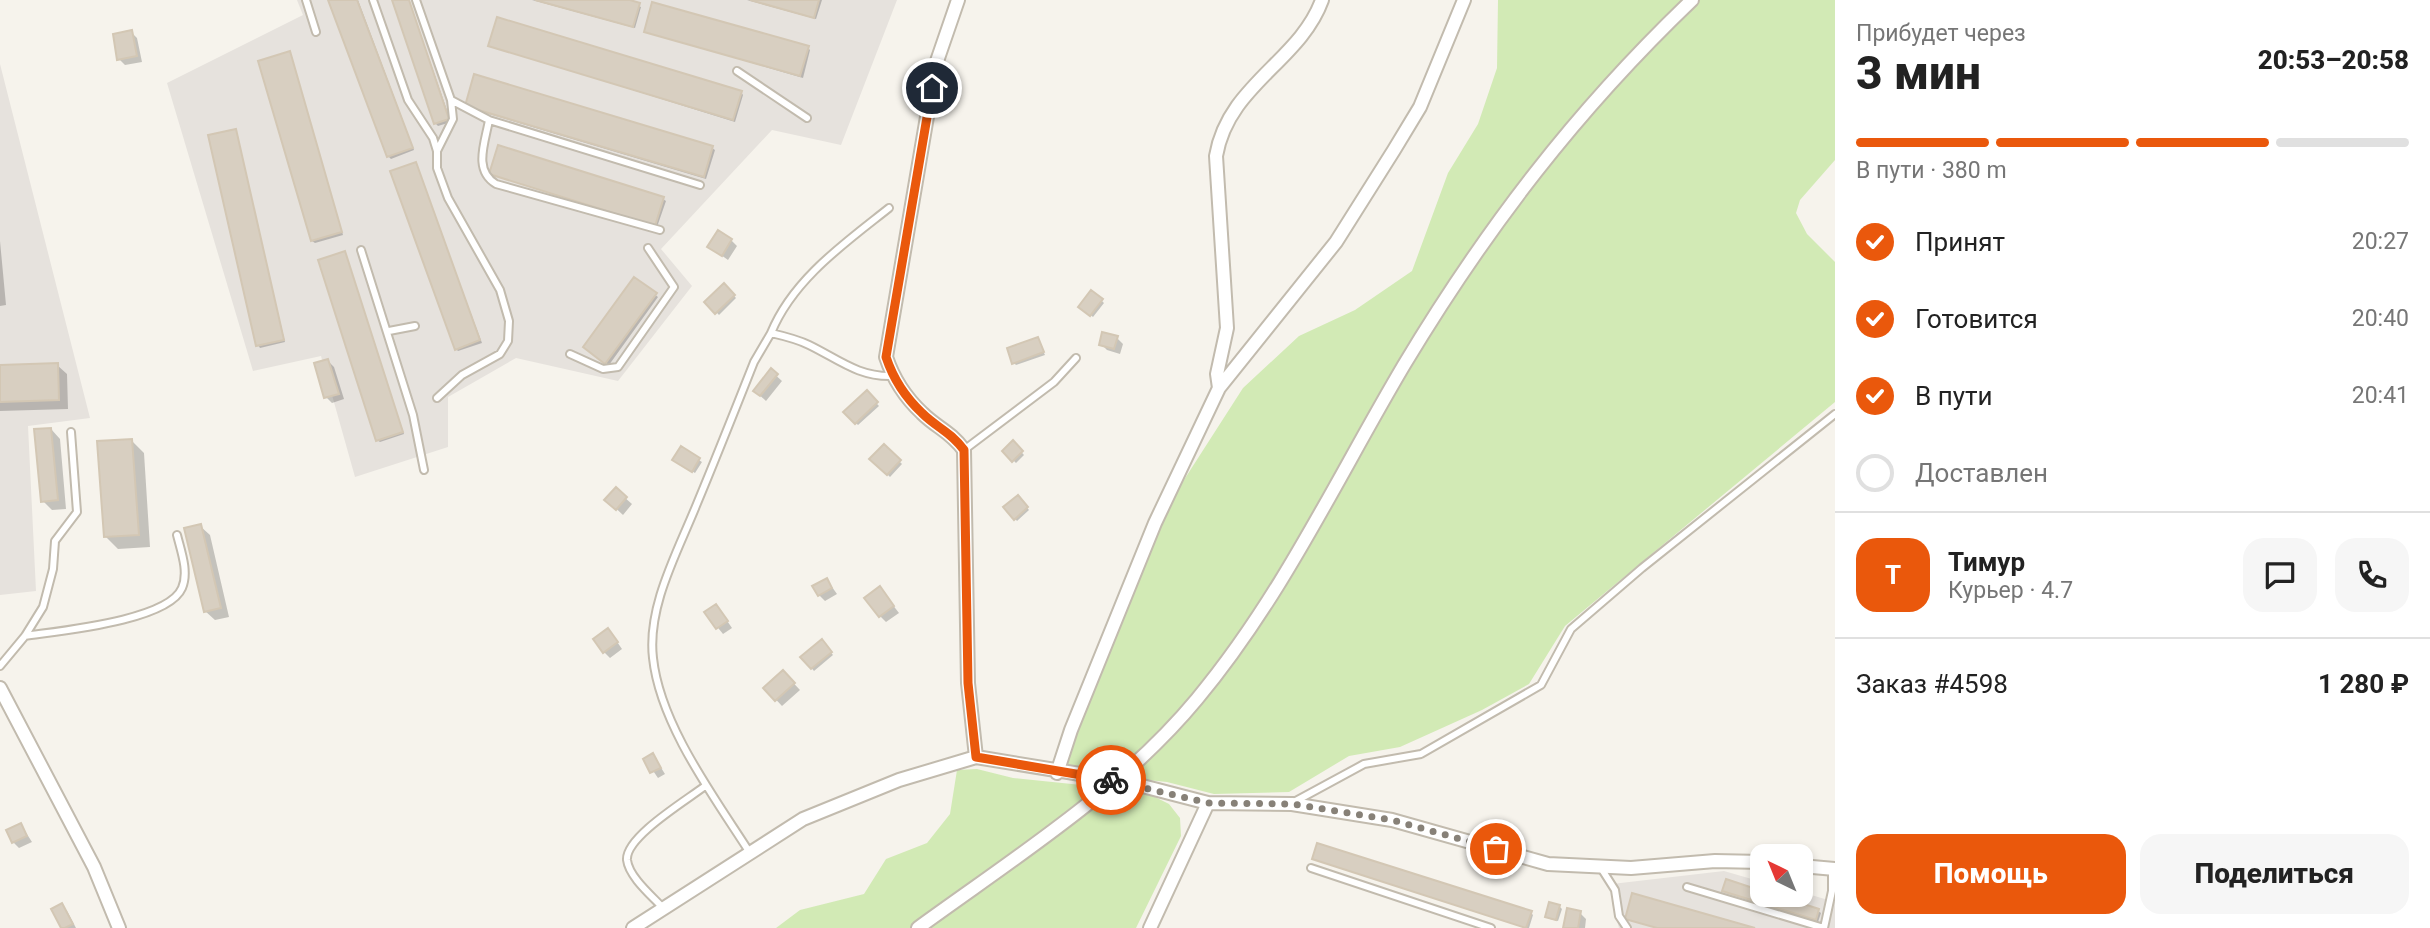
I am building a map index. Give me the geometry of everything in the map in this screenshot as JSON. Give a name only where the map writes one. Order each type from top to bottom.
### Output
[{"type":"street","points":[[958,0],[934,77],[886,357],[892,376],[923,415],[951,433],[964,450],[968,683],[976,757]]},
{"type":"street","points":[[1219,388],[1217,374],[1227,328],[1216,156],[1219,135],[1253,86],[1309,27],[1322,0]]},
{"type":"street","points":[[1057,773],[1071,730],[1155,523],[1219,388],[1336,242],[1394,150],[1435,74],[1464,0]]},
{"type":"street","points":[[918,928],[1063,822],[1160,742],[1255,623],[1296,560],[1430,323],[1530,177],[1606,85],[1692,0]]},
{"type":"street","points":[[0,688],[94,867],[119,928]]},
{"type":"street","points":[[633,928],[751,855],[803,819],[899,780],[976,757],[1057,773],[1114,780],[1208,803],[1292,804],[1392,820],[1548,864],[1631,868],[1715,861],[1750,862]]},
{"type":"street","points":[[1150,928],[1208,803]]},
{"type":"street","points":[[1813,867],[1834,869]]},
{"type":"lane","points":[[306,0],[316,32]]},
{"type":"lane","points":[[373,0],[408,100],[433,138],[438,151]]},
{"type":"lane","points":[[416,0],[451,100],[453,119],[438,151],[437,168],[448,198],[500,290],[509,321],[508,341],[500,354],[462,375],[437,398]]},
{"type":"lane","points":[[737,71],[807,118]]},
{"type":"lane","points":[[451,100],[489,120],[700,185]]},
{"type":"lane","points":[[489,120],[481,167],[485,177],[496,184],[660,230]]},
{"type":"lane","points":[[751,855],[705,786],[658,684],[653,658],[652,622],[749,374],[784,310],[827,256],[889,208]]},
{"type":"lane","points":[[570,354],[610,370],[618,367],[626,357],[674,287],[648,248]]},
{"type":"lane","points":[[361,250],[389,331],[413,415],[424,470]]},
{"type":"lane","points":[[389,331],[415,326]]},
{"type":"lane","points":[[771,333],[810,346],[833,361],[873,377],[892,376]]},
{"type":"lane","points":[[964,450],[1054,382],[1076,358]]},
{"type":"lane","points":[[1292,804],[1364,764],[1421,754],[1541,685],[1571,629],[1642,568],[1835,414]]},
{"type":"lane","points":[[0,666],[25,636],[43,607],[53,569],[55,541],[77,512],[71,432]]},
{"type":"lane","points":[[25,636],[94,626],[156,609],[172,601],[182,590],[185,574],[177,535]]},
{"type":"lane","points":[[663,908],[630,869],[627,858],[629,848],[639,836],[705,786]]},
{"type":"lane","points":[[1600,867],[1615,890],[1619,916],[1627,928]]},
{"type":"lane","points":[[1311,868],[1491,928]]},
{"type":"lane","points":[[1687,887],[1824,928],[1834,869]]},
{"type":"shaded area","points":[[297,0],[897,0],[841,145],[772,130],[661,249],[692,286],[618,381],[516,358],[448,397],[448,447],[355,477],[321,356],[253,371],[167,83],[303,15]]},
{"type":"shaded area","points":[[0,64],[90,418],[28,426],[36,591],[0,595]]},
{"type":"shaded area","points":[[1724,871],[1750,879],[1750,907],[1813,907],[1813,896],[1835,902],[1835,928],[1619,928],[1612,903],[1612,884]]},
{"type":"green space","points":[[1498,0],[1835,0],[1835,160],[1800,200],[1796,213],[1807,234],[1835,262],[1835,402],[1565,626],[1529,684],[1482,710],[1400,747],[1349,756],[1289,792],[1214,794],[1167,782],[1059,771],[1173,497],[1243,388],[1299,336],[1355,310],[1412,271],[1448,173],[1478,124],[1497,68]]},
{"type":"green space","points":[[977,769],[1013,778],[1130,790],[1153,796],[1169,804],[1180,818],[1181,836],[1136,928],[776,928],[800,910],[864,894],[886,859],[927,843],[950,814],[957,770]]},
{"type":"building","points":[[328,0],[357,0],[413,148],[387,157]]},
{"type":"building","points":[[392,0],[409,0],[449,119],[434,124]]},
{"type":"building","points":[[535,0],[630,0],[640,3],[633,27]]},
{"type":"building","points":[[750,0],[819,0],[814,18]]},
{"type":"building","points":[[652,2],[809,46],[800,76],[644,32]]},
{"type":"building","points":[[497,17],[742,91],[733,120],[488,46]]},
{"type":"building","points":[[132,30],[137,56],[117,60],[113,34]]},
{"type":"building","points":[[290,51],[342,232],[311,241],[258,61]]},
{"type":"building","points":[[474,74],[713,146],[704,177],[465,106]]},
{"type":"building","points":[[236,129],[284,340],[256,346],[208,135]]},
{"type":"building","points":[[498,145],[664,197],[655,226],[489,174]]},
{"type":"building","points":[[416,162],[480,340],[455,350],[390,171]]},
{"type":"building","points":[[718,230],[732,239],[722,256],[707,247]]},
{"type":"building","points":[[345,251],[403,432],[376,441],[318,260]]},
{"type":"building","points":[[634,277],[657,293],[605,364],[583,347]]},
{"type":"building","points":[[724,283],[735,295],[715,314],[704,302]]},
{"type":"building","points":[[1091,290],[1103,299],[1090,316],[1078,307]]},
{"type":"building","points":[[1102,332],[1118,336],[1114,349],[1099,345]]},
{"type":"building","points":[[1038,337],[1044,352],[1012,364],[1007,348]]},
{"type":"building","points":[[328,359],[339,394],[324,398],[314,363]]},
{"type":"building","points":[[58,363],[59,400],[0,402],[0,365]]},
{"type":"building","points":[[771,368],[778,374],[760,396],[753,391]]},
{"type":"building","points":[[867,390],[878,402],[855,424],[843,412]]},
{"type":"building","points":[[51,428],[58,500],[41,502],[34,429]]},
{"type":"building","points":[[132,439],[139,535],[104,537],[97,441]]},
{"type":"building","points":[[1013,440],[1023,451],[1012,462],[1002,451]]},
{"type":"building","points":[[884,444],[901,460],[887,475],[869,459]]},
{"type":"building","points":[[681,446],[700,458],[692,472],[672,460]]},
{"type":"building","points":[[616,487],[627,497],[616,510],[604,500]]},
{"type":"building","points":[[1018,495],[1028,507],[1014,520],[1003,507]]},
{"type":"building","points":[[201,524],[221,608],[204,612],[184,528]]},
{"type":"building","points":[[827,578],[832,588],[818,596],[812,586]]},
{"type":"building","points":[[880,586],[894,606],[879,617],[864,598]]},
{"type":"building","points":[[716,604],[728,621],[716,629],[704,612]]},
{"type":"building","points":[[608,628],[618,642],[603,653],[593,639]]},
{"type":"building","points":[[822,639],[832,652],[811,669],[800,657]]},
{"type":"building","points":[[783,670],[795,683],[775,701],[763,688]]},
{"type":"building","points":[[653,753],[661,768],[650,773],[643,759]]},
{"type":"building","points":[[21,823],[27,836],[12,843],[6,830]]},
{"type":"building","points":[[1317,843],[1532,911],[1526,928],[1312,859]]},
{"type":"building","points":[[1726,879],[1750,887],[1750,900],[1722,891]]},
{"type":"building","points":[[1632,893],[1755,928],[1657,928],[1625,919]]},
{"type":"building","points":[[1549,902],[1560,905],[1556,920],[1545,917]]},
{"type":"building","points":[[62,903],[73,924],[65,928],[61,928],[51,909]]},
{"type":"building","points":[[1774,907],[1813,907],[1819,909],[1816,920]]},
{"type":"building","points":[[1567,908],[1581,911],[1578,928],[1563,928]]},
{"type":"way so far","points":[[1111,780],[1208,803],[1292,804],[1392,820],[1496,849]]},
{"type":"route","points":[[932,88],[886,357],[892,376],[923,415],[951,433],[964,450],[968,683],[976,757],[1057,773],[1111,780]]}]
